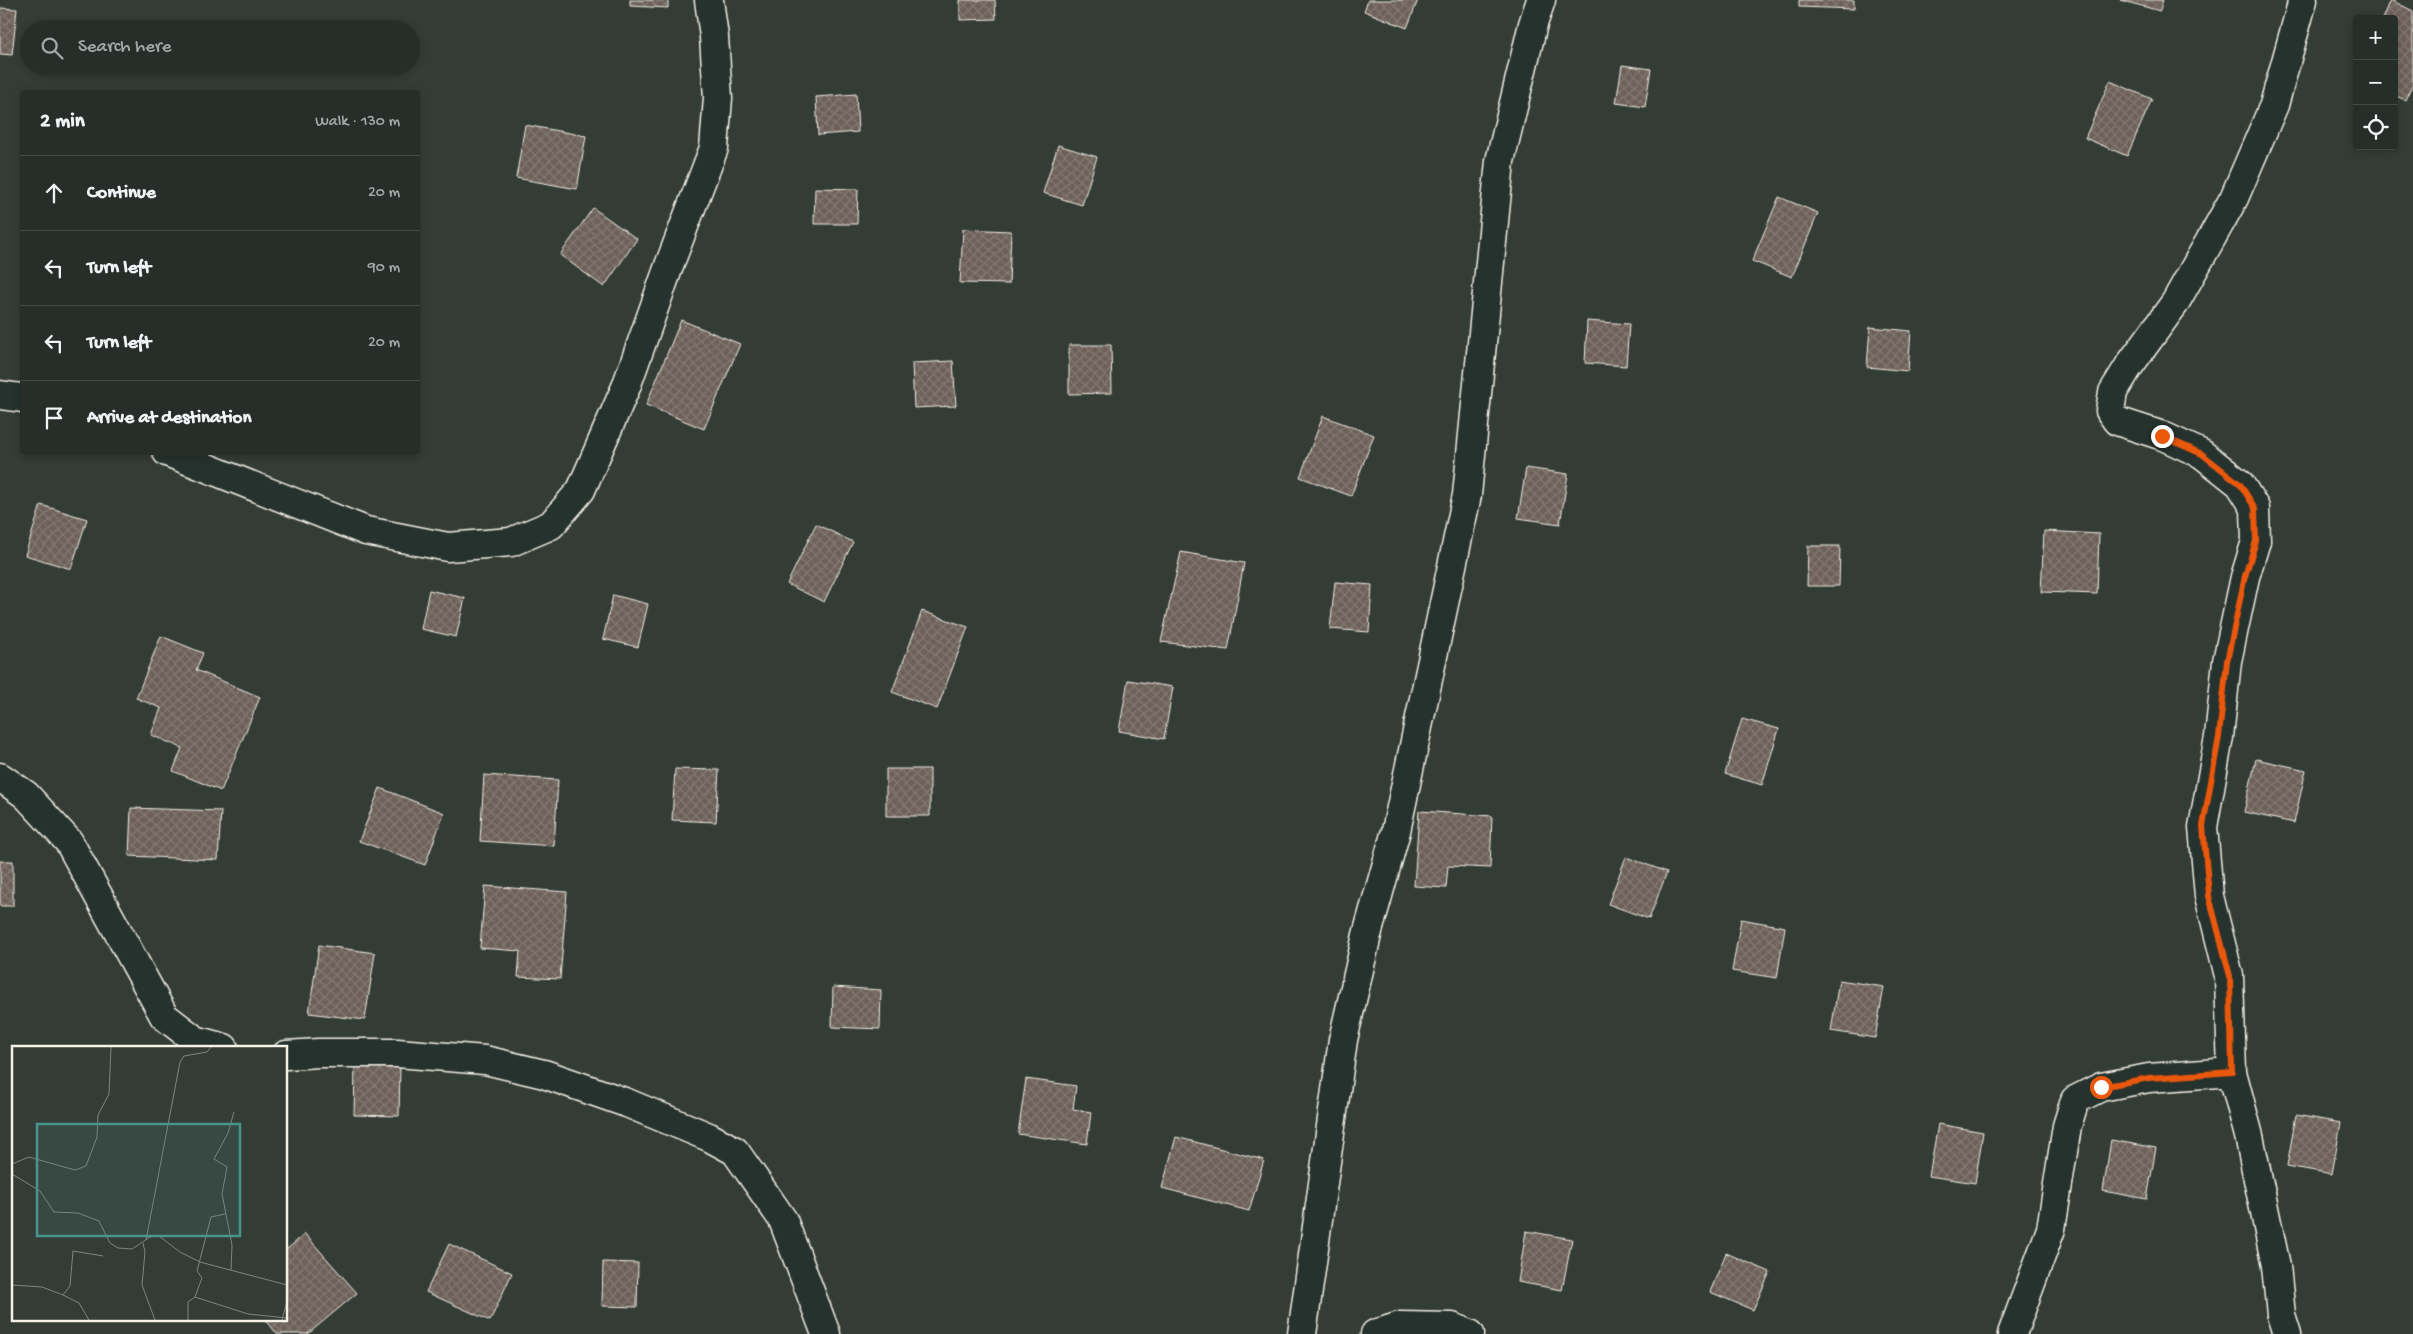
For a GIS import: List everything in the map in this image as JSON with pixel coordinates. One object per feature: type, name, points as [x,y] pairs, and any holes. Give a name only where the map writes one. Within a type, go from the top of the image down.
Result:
[{"type":"street","points":[[175,455],[366,531],[448,547],[511,542],[551,525],[581,490],[626,387],[670,263],[714,148],[718,98],[714,37],[709,0]]},
{"type":"street","points":[[1302,1334],[1343,1040],[1367,934],[1396,831],[1467,495],[1500,161],[1533,24],[1541,0]]},
{"type":"street","points":[[2287,1334],[2281,1315],[2276,1266],[2251,1145],[2232,1072],[2230,976],[2209,896],[2203,826],[2219,737],[2227,661],[2245,576],[2256,541],[2255,508],[2240,484],[2202,454],[2162,436],[2117,421],[2110,410],[2113,392],[2175,303],[2234,198],[2274,106],[2303,0]]},
{"type":"street","points":[[0,395],[20,398]]},
{"type":"street","points":[[0,777],[26,795],[69,842],[164,1016],[195,1040],[217,1046]]},
{"type":"street","points":[[288,1056],[319,1053],[397,1053],[485,1060],[544,1074],[627,1103],[735,1151],[783,1220],[826,1334]]},
{"type":"street","points":[[2012,1334],[2051,1230],[2067,1126],[2075,1100],[2101,1087],[2149,1078],[2232,1072]]},
{"type":"street","points":[[1375,1334],[1400,1326],[1452,1327],[1470,1334]]},
{"type":"building","points":[[630,0],[668,0],[668,8],[630,6]]},
{"type":"building","points":[[960,0],[995,0],[996,19],[960,20]]},
{"type":"building","points":[[1368,0],[1418,0],[1407,28],[1364,11]]},
{"type":"building","points":[[1799,0],[1854,0],[1854,9],[1799,7]]},
{"type":"building","points":[[2120,0],[2163,0],[2160,11]]},
{"type":"building","points":[[2391,0],[2413,11],[2413,83],[2405,100],[2398,97],[2398,15],[2385,15]]},
{"type":"building","points":[[0,8],[17,9],[12,55],[0,54]]},
{"type":"building","points":[[1622,65],[1651,69],[1645,107],[1616,103]]},
{"type":"building","points":[[2110,81],[2152,99],[2127,156],[2085,138]]},
{"type":"building","points":[[856,94],[858,132],[818,135],[816,97]]},
{"type":"building","points":[[525,125],[586,136],[577,189],[516,178]]},
{"type":"building","points":[[1058,145],[1097,157],[1082,205],[1043,193]]},
{"type":"building","points":[[815,188],[858,189],[857,224],[814,224]]},
{"type":"building","points":[[1779,197],[1818,213],[1792,277],[1752,261]]},
{"type":"building","points":[[593,208],[637,239],[604,287],[560,255]]},
{"type":"building","points":[[963,229],[1011,231],[1009,284],[960,283]]},
{"type":"building","points":[[681,320],[740,344],[704,429],[646,405]]},
{"type":"building","points":[[1587,321],[1629,324],[1626,366],[1585,363]]},
{"type":"building","points":[[1870,327],[1911,331],[1908,371],[1867,367]]},
{"type":"building","points":[[1069,345],[1111,345],[1112,393],[1069,394]]},
{"type":"building","points":[[953,361],[956,406],[914,408],[912,363]]},
{"type":"building","points":[[1323,416],[1374,435],[1351,496],[1300,477]]},
{"type":"building","points":[[1526,468],[1568,474],[1560,524],[1518,518]]},
{"type":"building","points":[[41,505],[87,519],[71,569],[25,555]]},
{"type":"building","points":[[816,524],[853,542],[824,602],[787,584]]},
{"type":"building","points":[[2044,531],[2099,534],[2097,594],[2041,592]]},
{"type":"building","points":[[1808,546],[1840,546],[1839,586],[1807,586]]},
{"type":"building","points":[[1181,552],[1244,563],[1228,650],[1161,642]]},
{"type":"building","points":[[1335,582],[1372,585],[1369,632],[1330,629]]},
{"type":"building","points":[[429,590],[465,598],[456,637],[421,629]]},
{"type":"building","points":[[613,595],[648,604],[638,647],[603,639]]},
{"type":"building","points":[[922,611],[968,627],[937,709],[892,692]]},
{"type":"building","points":[[161,636],[203,653],[196,670],[260,697],[221,791],[173,771],[182,748],[151,735],[161,708],[136,698]]},
{"type":"building","points":[[1128,680],[1173,687],[1164,739],[1119,731]]},
{"type":"building","points":[[1742,719],[1779,729],[1762,785],[1725,774]]},
{"type":"building","points":[[2256,759],[2306,770],[2294,823],[2244,812]]},
{"type":"building","points":[[675,769],[719,770],[716,822],[672,820]]},
{"type":"building","points":[[886,769],[930,769],[930,816],[886,816]]},
{"type":"building","points":[[484,775],[558,780],[554,846],[480,841]]},
{"type":"building","points":[[380,788],[444,813],[425,865],[359,841]]},
{"type":"building","points":[[131,808],[221,811],[218,860],[129,856]]},
{"type":"building","points":[[1419,811],[1492,816],[1490,868],[1448,866],[1446,888],[1414,886]]},
{"type":"building","points":[[1626,857],[1667,872],[1649,919],[1608,904]]},
{"type":"building","points":[[0,861],[13,861],[13,906],[0,906]]},
{"type":"building","points":[[485,886],[567,892],[560,979],[518,977],[520,951],[480,948]]},
{"type":"building","points":[[1741,919],[1785,927],[1777,978],[1732,971]]},
{"type":"building","points":[[319,945],[375,953],[365,1020],[309,1013]]},
{"type":"building","points":[[1839,980],[1884,987],[1875,1038],[1831,1031]]},
{"type":"building","points":[[833,987],[881,990],[880,1029],[832,1027]]},
{"type":"building","points":[[355,1065],[400,1066],[399,1116],[354,1115]]},
{"type":"building","points":[[1026,1079],[1076,1086],[1073,1109],[1091,1112],[1087,1144],[1018,1134]]},
{"type":"building","points":[[2296,1115],[2341,1123],[2332,1174],[2287,1166]]},
{"type":"building","points":[[1938,1124],[1983,1132],[1975,1183],[1929,1176]]},
{"type":"building","points":[[1176,1137],[1264,1160],[1249,1211],[1162,1188]]},
{"type":"building","points":[[2111,1140],[2156,1148],[2147,1199],[2103,1191]]},
{"type":"building","points":[[1526,1231],[1572,1239],[1562,1290],[1518,1282]]},
{"type":"building","points":[[305,1234],[357,1293],[308,1334],[277,1334],[268,1322],[288,1322],[288,1248]]},
{"type":"building","points":[[449,1244],[512,1273],[490,1321],[426,1292]]},
{"type":"building","points":[[1726,1253],[1770,1272],[1753,1310],[1710,1292]]},
{"type":"building","points":[[603,1262],[638,1263],[637,1307],[602,1306]]},
{"type":"route","points":[[2101,1087],[2149,1078],[2232,1072],[2230,976],[2209,896],[2203,826],[2219,737],[2227,661],[2245,576],[2256,541],[2255,508],[2240,484],[2202,454],[2162,436]]}]
